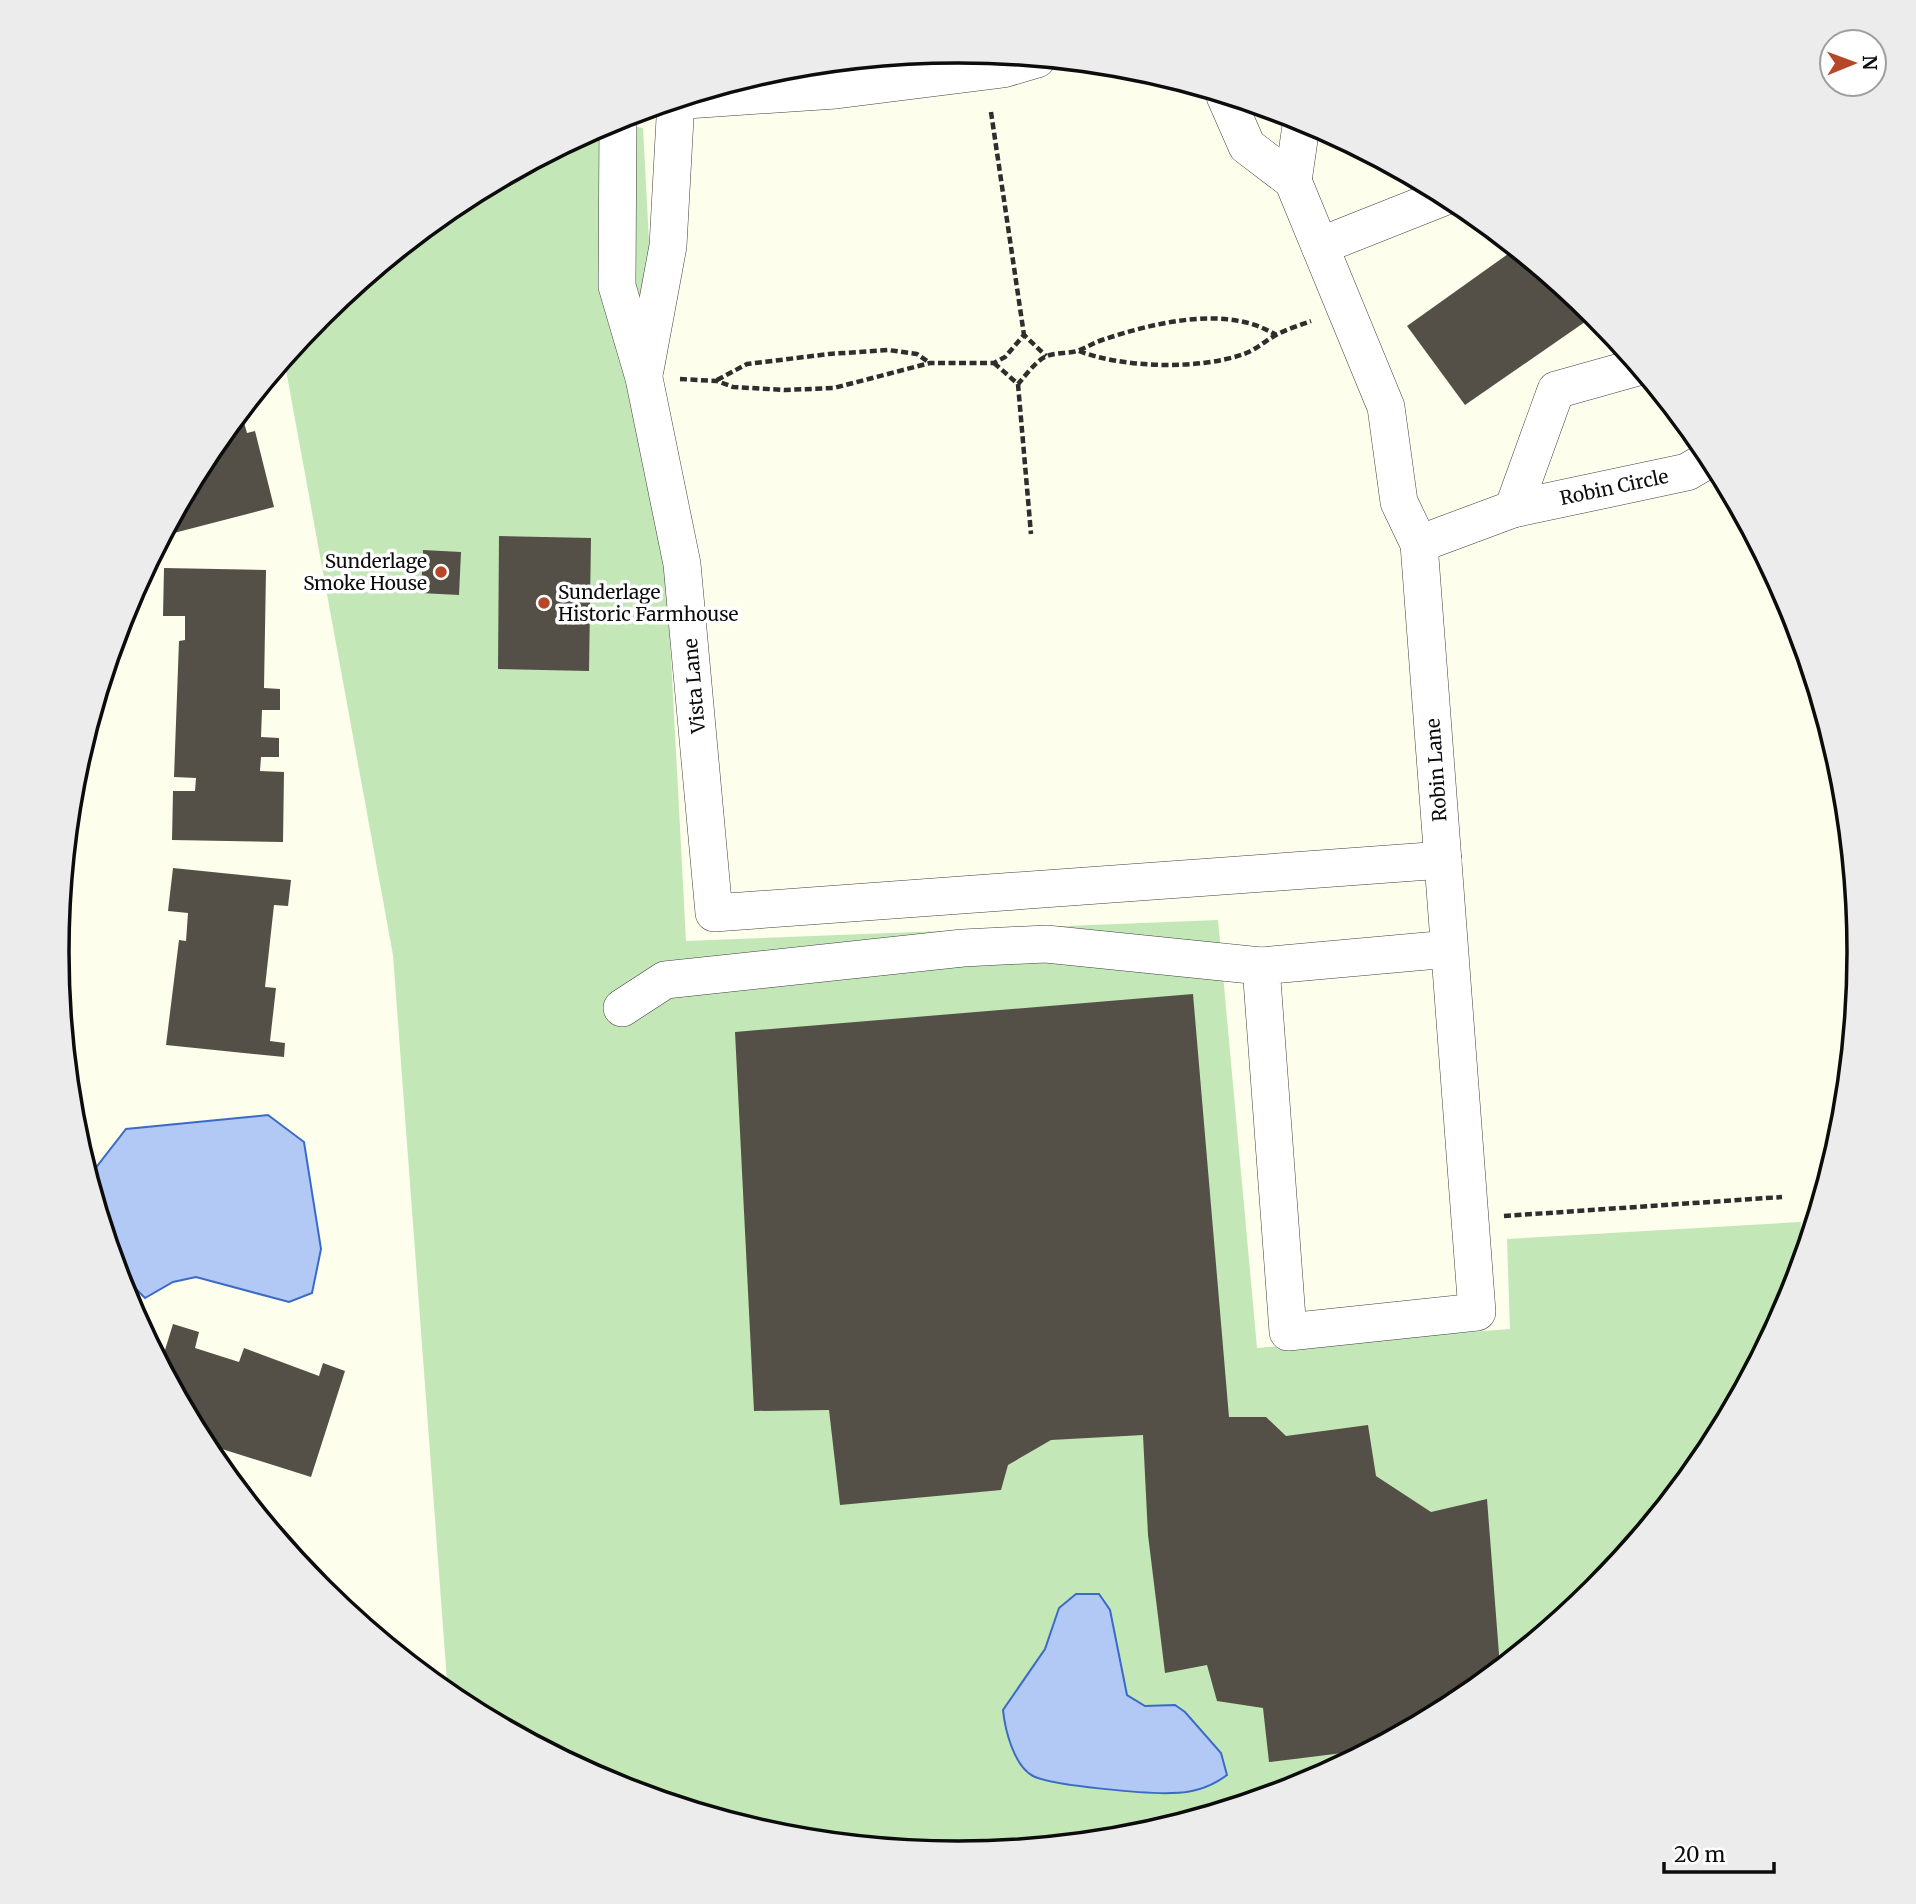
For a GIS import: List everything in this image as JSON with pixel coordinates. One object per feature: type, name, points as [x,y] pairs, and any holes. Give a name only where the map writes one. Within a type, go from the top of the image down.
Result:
[{"type":"street","points":[[733,92],[827,77],[1003,69],[1016,65]]},
{"type":"street","points":[[1230,106],[1247,146],[1293,181],[1300,132]]},
{"type":"street","name":"Vista Lane","points":[[644,378],[668,246],[675,109]]},
{"type":"street","points":[[1247,146],[1283,125]]},
{"type":"street","name":"Vista Lane","points":[[618,131],[617,286],[644,378],[682,564],[714,913],[1443,860]]},
{"type":"street","name":"Robin Lane","points":[[1261,966],[1288,1332],[1477,1312],[1419,544],[1399,502],[1386,407],[1293,181]]},
{"type":"street","points":[[1320,246],[1433,201]]},
{"type":"street","points":[[1513,509],[1556,390],[1629,370]]},
{"type":"street","name":"Robin Circle","points":[[1419,544],[1513,509],[1687,472],[1701,464]]},
{"type":"street","points":[[622,1008],[665,980],[963,948],[1046,944],[1261,966],[1449,949]]},
{"type":"path","points":[[991,113],[1024,335],[1046,356]]},
{"type":"path","points":[[1018,384],[1046,356],[1079,351],[1097,341],[1142,328],[1209,320],[1242,321],[1263,327],[1276,335],[1260,347],[1242,355],[1205,362],[1119,363],[1103,361],[1079,351]]},
{"type":"path","points":[[930,363],[917,354],[888,350],[773,359],[747,364],[717,381],[733,387],[785,390],[834,388],[930,363],[994,363],[1005,357],[1024,335]]},
{"type":"path","points":[[994,363],[1018,384],[1031,534]]},
{"type":"path","points":[[1493,1216],[1782,1197]]},
{"type":"green space","points":[[631,126],[643,128],[686,941],[1218,920],[1257,1348],[1510,1329],[1507,1239],[1801,1222],[1800,1239],[1755,1345],[1728,1396],[1663,1493],[1587,1581],[1544,1620],[1452,1691],[1403,1722],[1298,1773],[1244,1794],[1131,1824],[1016,1839],[958,1841],[900,1839],[785,1824],[672,1794],[618,1773],[513,1722],[447,1679],[393,955],[286,371],[329,323],[372,284],[464,213],[513,182],[565,155]]},
{"type":"water","points":[[268,1115],[304,1142],[321,1249],[312,1293],[289,1302],[196,1277],[173,1282],[145,1298],[136,1289],[116,1238],[96,1168],[126,1129]]},
{"type":"water","points":[[1076,1594],[1099,1594],[1110,1610],[1127,1695],[1145,1706],[1175,1705],[1185,1712],[1221,1753],[1227,1775],[1208,1786],[1172,1793],[1079,1786],[1043,1780],[1026,1771],[1008,1737],[1003,1710],[1045,1649],[1059,1608]]},
{"type":"building","points":[[1508,254],[1585,322],[1465,405],[1407,326]]},
{"type":"building","points":[[244,423],[247,433],[255,431],[274,507],[175,533],[219,458]]},
{"type":"building","name":"Sunderlage Historic Farmhouse","points":[[499,536],[591,538],[589,671],[498,669]]},
{"type":"building","name":"Sunderlage Smoke House","points":[[423,550],[461,552],[459,595],[421,593]]},
{"type":"building","points":[[164,568],[266,570],[264,688],[280,689],[280,710],[262,710],[261,737],[279,738],[279,757],[261,757],[260,771],[284,772],[283,842],[172,840],[173,791],[195,791],[196,778],[174,777],[179,641],[185,640],[185,616],[163,616]]},
{"type":"building","points":[[173,868],[291,880],[288,906],[274,905],[265,987],[276,988],[270,1041],[285,1043],[284,1057],[166,1045],[179,940],[186,941],[188,913],[168,911]]},
{"type":"building","points":[[1193,994],[1229,1417],[1266,1417],[1286,1436],[1368,1425],[1376,1476],[1431,1512],[1487,1499],[1499,1657],[1403,1722],[1351,1749],[1342,1753],[1269,1762],[1263,1708],[1217,1701],[1207,1665],[1165,1673],[1148,1535],[1143,1435],[1051,1440],[1008,1465],[1001,1490],[840,1505],[829,1410],[754,1411],[735,1032]]},
{"type":"building","points":[[173,1324],[199,1332],[195,1348],[239,1362],[244,1348],[319,1376],[323,1363],[345,1371],[311,1477],[221,1449],[165,1352]]},
{"type":"place","name":"Sunderlage Smoke House","points":[[441,572]]},
{"type":"place","name":"Sunderlage Historic Farmhouse","points":[[544,603]]}]
